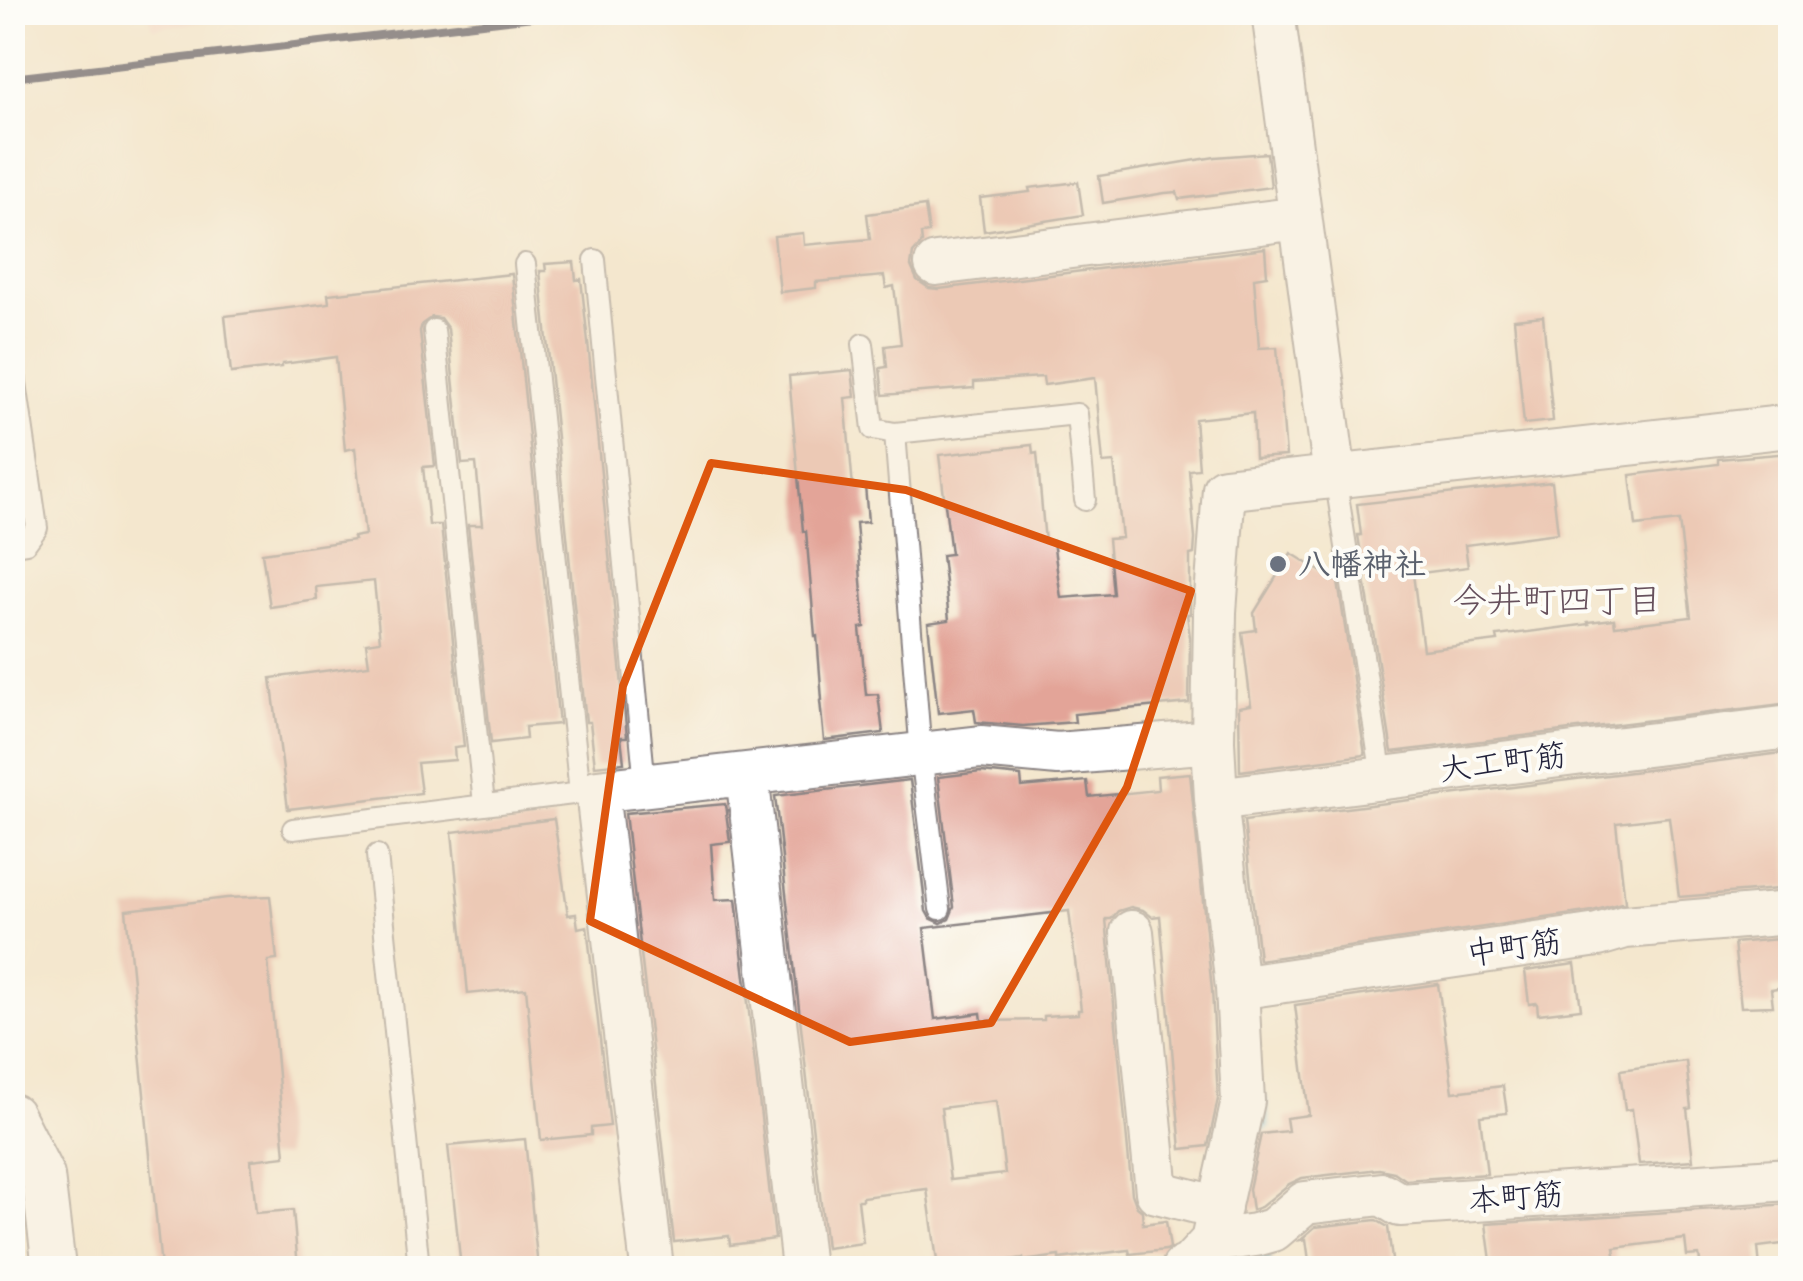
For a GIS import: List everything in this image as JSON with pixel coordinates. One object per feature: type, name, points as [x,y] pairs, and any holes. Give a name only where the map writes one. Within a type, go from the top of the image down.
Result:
[{"type":"street","points":[[1273,12],[1335,476]]},
{"type":"street","points":[[936,264],[1300,218]]},
{"type":"street","points":[[1132,932],[1157,1192],[1219,1239],[1243,1101],[1238,988],[1216,798],[1214,741],[1214,612],[1224,489],[1790,426]]},
{"type":"street","name":"大工町筋","points":[[1216,798],[1790,727]]},
{"type":"street","points":[[652,1268],[588,792],[981,748],[1058,754],[1214,741]]},
{"type":"street","points":[[747,774],[803,1268]]},
{"type":"street","name":"中町筋","points":[[1238,988],[1579,938],[1625,927],[1790,913]]},
{"type":"street","points":[[12,1115],[54,1268]]},
{"type":"street","name":"本町筋","points":[[1219,1239],[1274,1230],[1306,1203],[1382,1194],[1400,1205],[1790,1179]]},
{"type":"lane","points":[[594,260],[645,785]]},
{"type":"lane","points":[[293,829],[588,792],[525,264]]},
{"type":"lane","points":[[434,330],[484,804]]},
{"type":"lane","points":[[862,344],[874,429],[895,433],[1077,414],[1085,500]]},
{"type":"lane","points":[[12,355],[37,528],[26,543],[12,545]]},
{"type":"lane","points":[[895,433],[921,754],[940,909]]},
{"type":"lane","points":[[1335,476],[1382,777]]},
{"type":"lane","points":[[376,855],[419,1268]]},
{"type":"highlighted area","points":[[711,463],[906,490],[1191,591],[1127,787],[991,1023],[850,1042],[590,921],[623,686]]},
{"type":"shaded area","points":[[149,12],[279,13],[152,28]]},
{"type":"water","points":[[1269,1251],[1271,1268],[1227,1268],[1230,1256]]},
{"type":"building","points":[[1267,153],[1271,187],[1179,199],[1177,192],[1165,193],[1103,203],[1099,176],[1215,157]]},
{"type":"building","points":[[1078,182],[1083,215],[984,231],[980,198]]},
{"type":"building","points":[[925,206],[929,233],[921,234],[922,243],[913,253],[911,266],[917,280],[929,288],[1265,248],[1267,276],[1254,278],[1259,348],[1277,347],[1286,456],[1255,458],[1253,413],[1195,419],[1199,469],[1189,470],[1195,539],[1194,554],[1190,555],[1187,614],[1189,703],[1074,714],[1075,722],[1023,726],[976,722],[974,709],[938,713],[928,623],[949,620],[942,555],[951,554],[939,455],[1032,445],[1033,454],[1037,453],[1045,542],[1053,541],[1061,598],[1113,594],[1108,539],[1122,538],[1114,462],[1103,463],[1095,378],[1044,385],[1043,377],[974,382],[974,388],[883,395],[880,368],[887,367],[885,346],[901,344],[894,286],[886,288],[884,276],[816,282],[816,288],[780,292],[774,236],[803,233],[804,245],[870,239],[867,214]]},
{"type":"building","points":[[574,262],[576,280],[581,279],[627,737],[621,737],[624,763],[595,766],[590,722],[586,722],[540,271],[546,271],[545,264]]},
{"type":"building","points":[[512,274],[559,724],[525,727],[526,739],[491,743],[468,525],[482,525],[476,463],[462,464],[448,329],[440,318],[432,317],[422,324],[420,331],[435,466],[423,467],[429,525],[441,525],[464,747],[454,748],[455,760],[417,763],[421,793],[288,809],[271,678],[369,665],[366,643],[380,641],[374,581],[316,587],[317,600],[270,607],[262,553],[354,540],[353,537],[365,535],[355,448],[345,450],[336,357],[231,373],[225,316],[329,303],[328,294]]},
{"type":"building","points":[[1543,316],[1553,421],[1524,424],[1514,319]]},
{"type":"building","points":[[852,370],[855,397],[845,398],[853,487],[865,486],[868,522],[856,523],[865,627],[860,628],[866,695],[878,694],[883,733],[824,740],[789,376]]},
{"type":"building","points":[[1790,453],[1790,703],[1392,752],[1358,535],[1357,504],[1552,482],[1558,533],[1465,545],[1468,567],[1413,574],[1423,650],[1498,641],[1497,636],[1588,622],[1614,619],[1615,626],[1691,617],[1679,521],[1636,526],[1630,475],[1718,464],[1718,459]]},
{"type":"building","points":[[1291,553],[1338,582],[1365,755],[1240,771],[1239,707],[1251,705],[1242,632],[1256,630],[1254,613]]},
{"type":"building","points":[[1782,753],[1790,888],[1679,897],[1669,817],[1616,823],[1625,902],[1593,911],[1259,960],[1244,821]]},
{"type":"building","points":[[981,772],[1021,776],[1022,787],[1087,781],[1089,797],[1158,790],[1157,776],[1190,773],[1212,990],[1218,1099],[1208,1146],[1181,1149],[1160,916],[1152,917],[1131,907],[1106,919],[1132,1194],[1142,1211],[1143,1224],[1166,1221],[1170,1248],[1166,1250],[1130,1254],[1129,1250],[1059,1259],[1023,1258],[938,1268],[927,1189],[862,1197],[858,1200],[863,1243],[826,1248],[775,796],[910,780],[926,911],[941,923],[949,919],[954,907],[938,777]],"holes":[[[1069,911],[1081,1010],[1078,1014],[1044,1016],[1044,1020],[982,1021],[981,1013],[935,1019],[924,928]],[[996,1101],[1005,1174],[950,1180],[941,1108]]]},
{"type":"building","points":[[725,804],[730,842],[711,844],[715,900],[736,899],[775,1239],[730,1245],[729,1236],[674,1242],[625,813]]},
{"type":"building","points":[[554,819],[568,915],[576,914],[578,928],[587,926],[610,1126],[591,1128],[591,1135],[541,1140],[526,988],[468,994],[452,832]]},
{"type":"building","points":[[270,896],[277,960],[268,961],[285,1156],[251,1160],[256,1213],[293,1210],[298,1268],[161,1268],[126,910]]},
{"type":"building","points":[[1790,938],[1790,986],[1771,989],[1773,1006],[1741,1007],[1734,943]]},
{"type":"building","points":[[1575,964],[1581,1009],[1538,1014],[1537,1003],[1529,1004],[1525,971]]},
{"type":"building","points":[[1438,984],[1453,1092],[1503,1086],[1507,1113],[1480,1116],[1487,1174],[1406,1180],[1379,1169],[1302,1178],[1252,1210],[1249,1189],[1261,1134],[1288,1131],[1286,1118],[1309,1115],[1295,1005]]},
{"type":"building","points":[[1686,1061],[1693,1160],[1639,1164],[1632,1109],[1625,1110],[1620,1070]]},
{"type":"building","points":[[525,1139],[538,1268],[461,1268],[448,1146]]},
{"type":"building","points":[[1790,1204],[1790,1243],[1758,1247],[1760,1268],[1701,1268],[1699,1255],[1687,1256],[1685,1239],[1614,1248],[1617,1268],[1492,1268],[1486,1224]]},
{"type":"building","points":[[1376,1220],[1388,1227],[1393,1268],[1310,1268],[1306,1239],[1300,1240],[1315,1227]]},
{"type":"waterway","points":[[1252,1130],[1265,1125],[1262,1098]]},
{"type":"railway","points":[[12,78],[576,12]]},
{"type":"place","name":"八幡神社","points":[[1278,564]]},
{"type":"district","name":"今井町四丁目","points":[[1557,600]]}]
